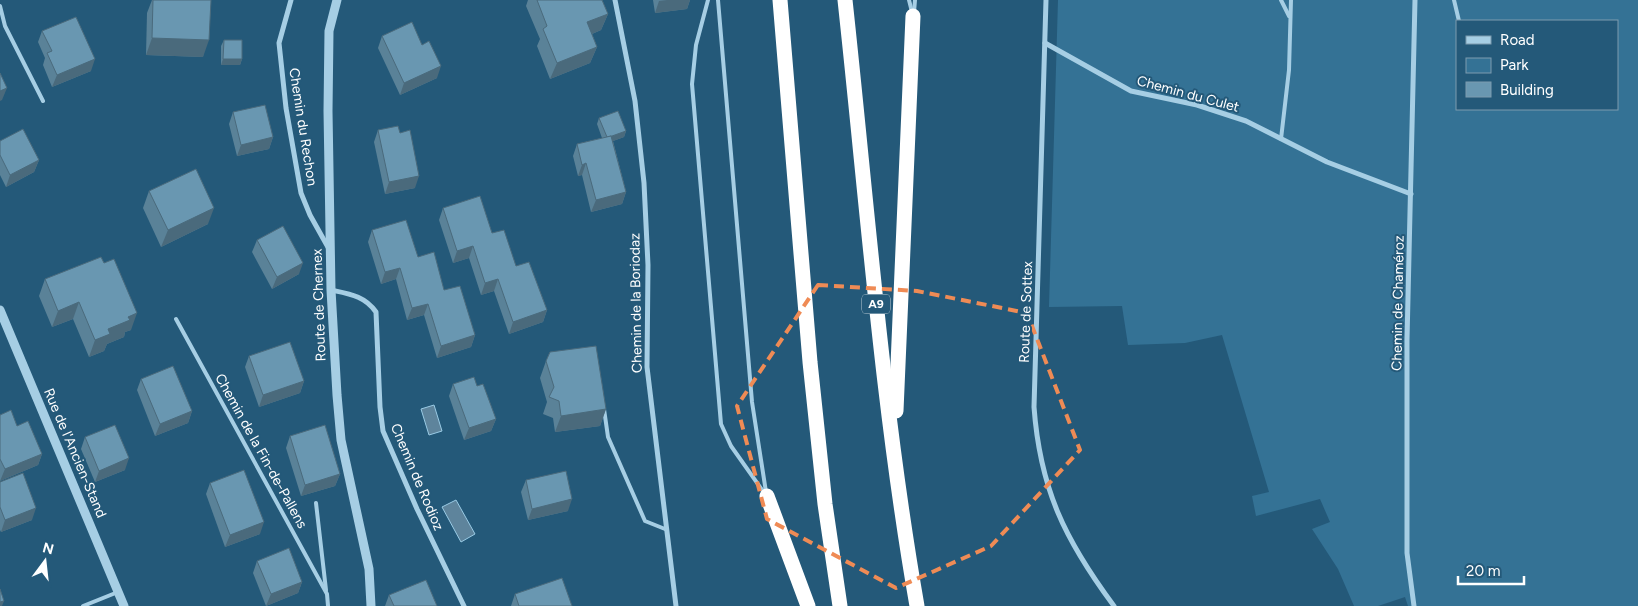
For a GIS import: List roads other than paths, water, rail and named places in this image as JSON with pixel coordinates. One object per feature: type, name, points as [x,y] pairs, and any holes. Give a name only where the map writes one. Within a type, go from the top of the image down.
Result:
[{"type":"highway","points":[[780,0],[810,362],[825,504],[840,606]]},
{"type":"highway","name":"A9","points":[[844,0],[894,453],[917,606]]},
{"type":"highway","points":[[894,453],[913,16]]},
{"type":"highway","points":[[767,496],[808,606]]},
{"type":"street","name":"Chemin du Rechon","points":[[291,0],[280,43],[286,108],[301,193],[310,215],[330,252]]},
{"type":"street","name":"Route de Chernex","points":[[337,0],[329,31],[331,290],[341,440],[368,569],[371,606]]},
{"type":"street","name":"Chemin de la Boriodaz","points":[[615,0],[635,101],[644,182],[648,265],[647,367],[665,529],[676,606]]},
{"type":"street","name":"Route de Sottex","points":[[1046,0],[1034,407],[1037,438],[1044,474],[1053,504],[1069,539],[1085,568],[1114,606]]},
{"type":"street","name":"Chemin de Chaméroz","points":[[1414,606],[1408,554],[1407,340],[1415,0]]},
{"type":"street","name":"Chemin du Culet","points":[[1045,43],[1131,91],[1197,105],[1246,120],[1327,162],[1411,194]]},
{"type":"street","name":"Chemin de Rodioz","points":[[331,290],[357,295],[370,302],[376,312],[380,407],[383,432],[417,509],[464,606]]},
{"type":"street","name":"Rue de l'Ancien-Stand","points":[[0,310],[124,606]]},
{"type":"lane","points":[[708,0],[696,45],[692,84],[721,424],[731,446],[767,496]]},
{"type":"lane","points":[[718,0],[752,402],[767,496]]},
{"type":"lane","points":[[909,0],[913,16]]},
{"type":"lane","points":[[913,16],[915,0]]},
{"type":"lane","points":[[1280,0],[1290,17]]},
{"type":"lane","points":[[1282,139],[1289,70],[1291,0]]},
{"type":"lane","points":[[1454,0],[1459,20]]},
{"type":"lane","points":[[0,6],[5,26],[42,100]]},
{"type":"lane","name":"Chemin de la Fin-de-Pallens","points":[[176,319],[327,594]]},
{"type":"lane","points":[[603,399],[608,437],[646,521],[665,529]]},
{"type":"lane","name":"Chemin de la Fin-de-Pallens","points":[[316,503],[328,606]]},
{"type":"lane","points":[[83,606],[118,592]]}]
